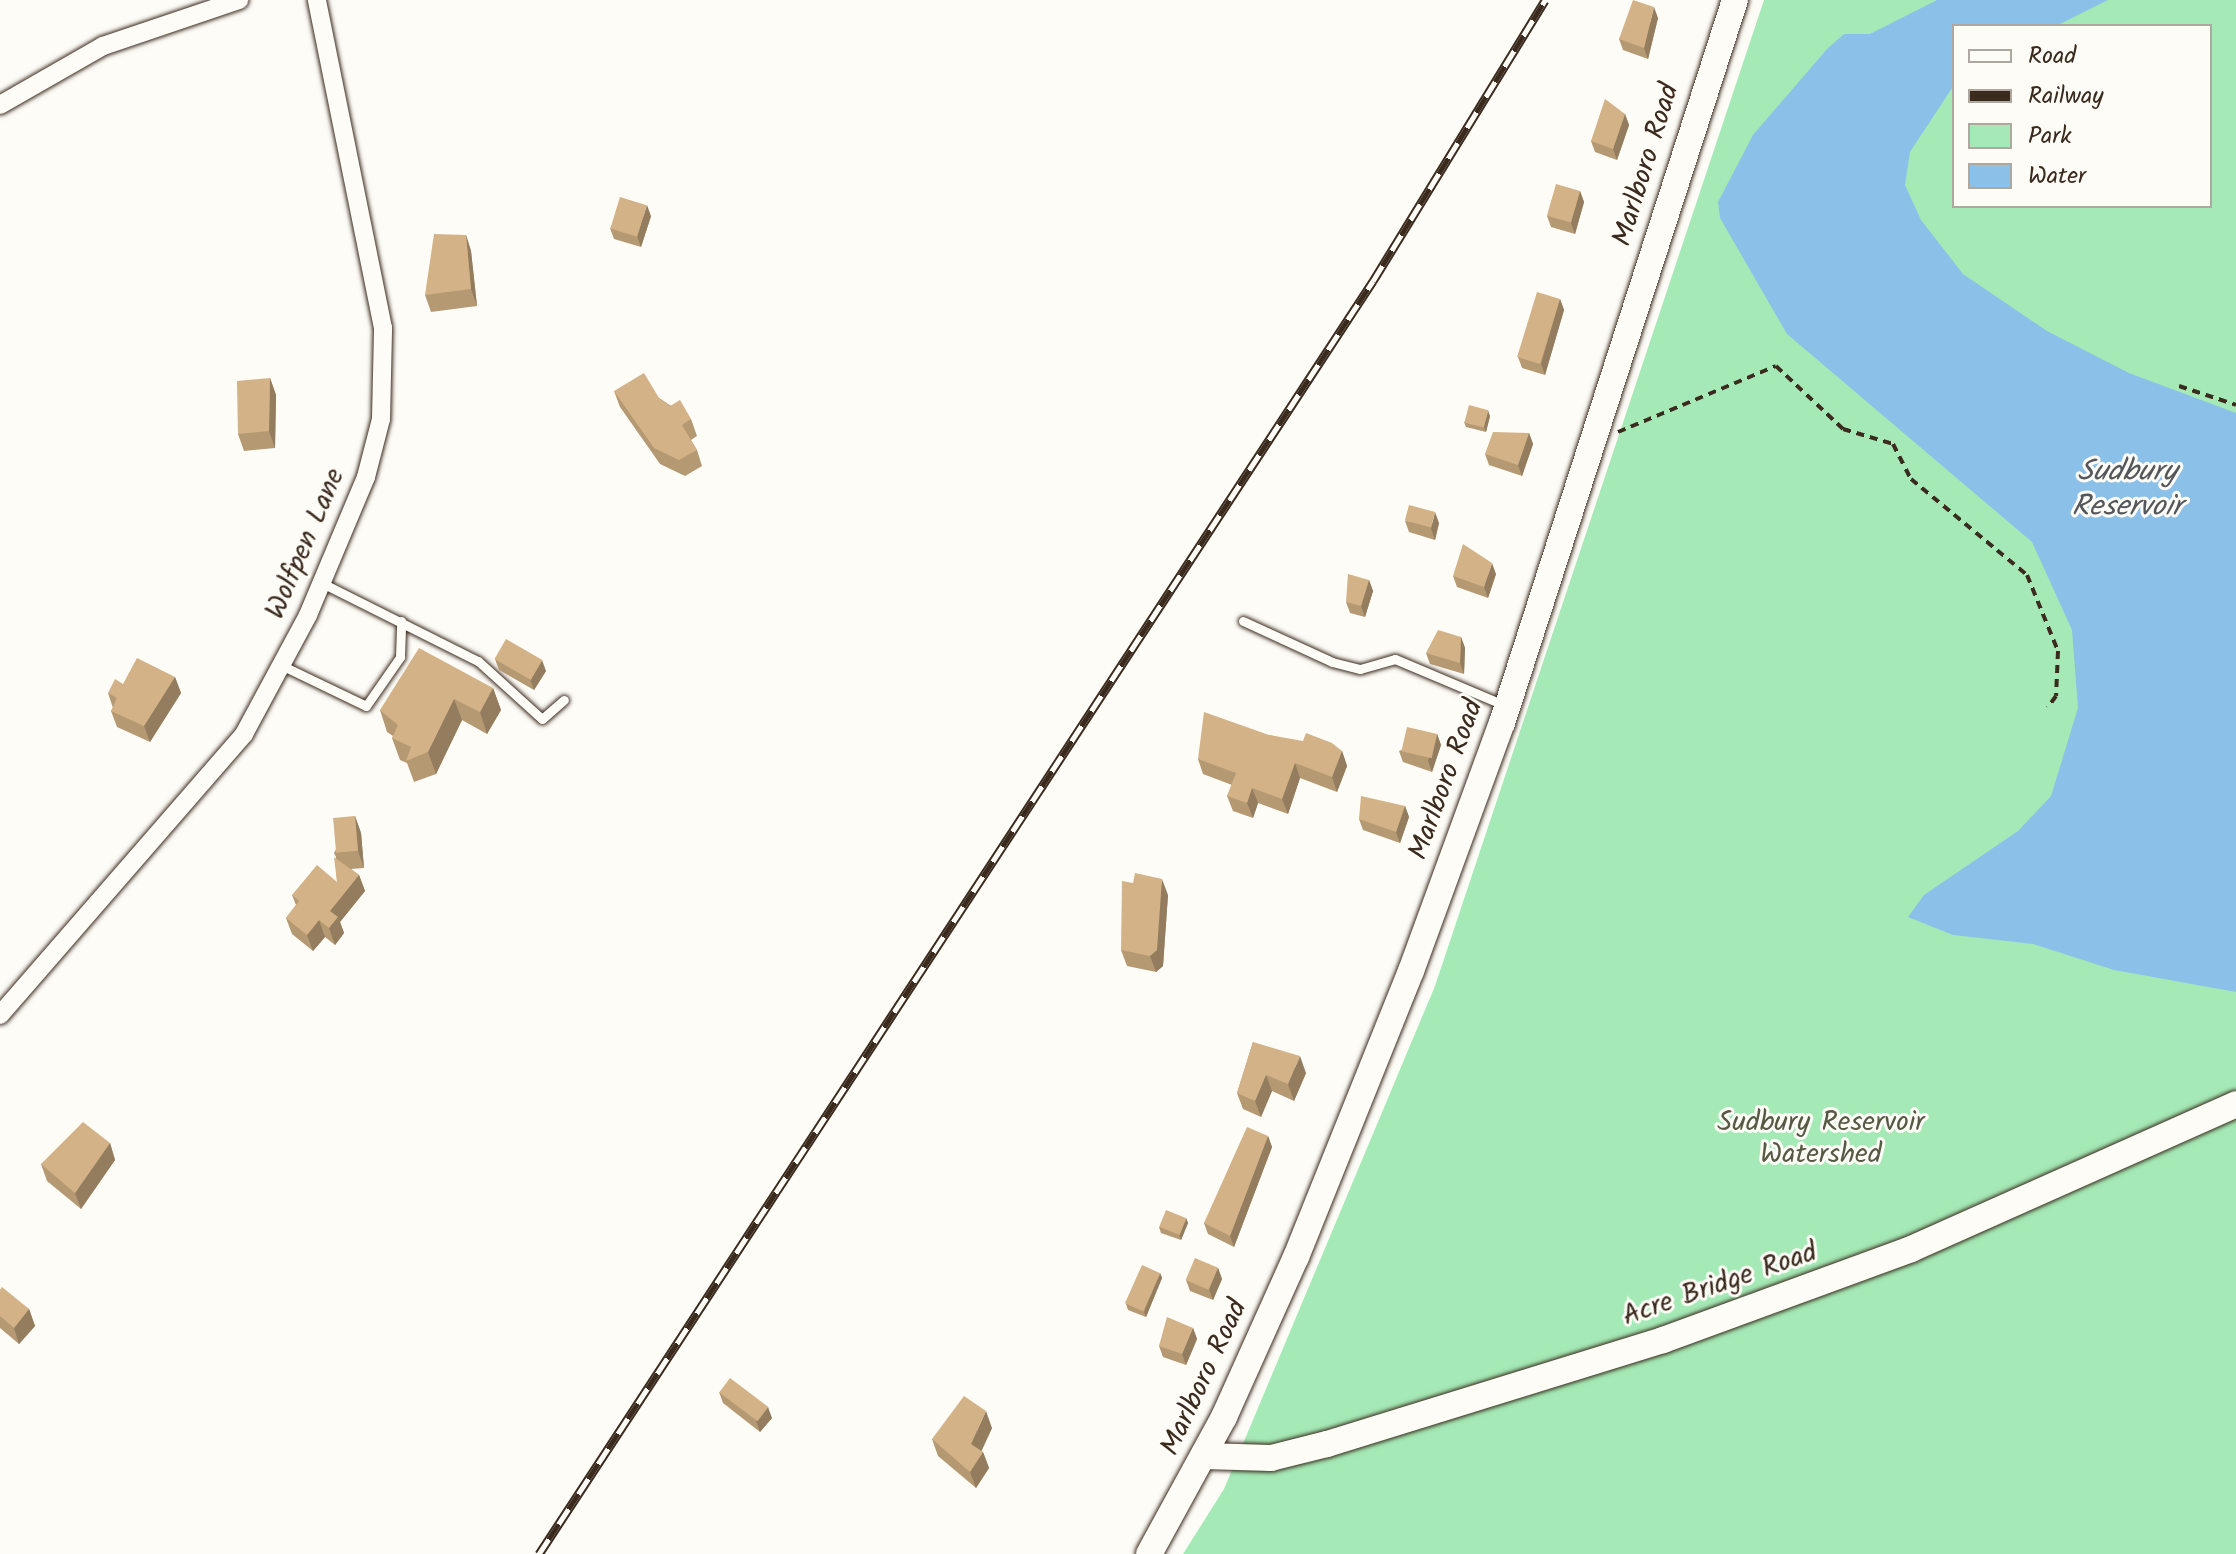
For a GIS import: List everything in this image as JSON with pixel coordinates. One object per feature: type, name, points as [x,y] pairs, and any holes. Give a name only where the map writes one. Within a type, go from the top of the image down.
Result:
[{"type":"main road","name":"Marlboro Road","points":[[1149,1554],[1204,1456],[1313,1216],[1507,706],[1735,0]]},
{"type":"main road","name":"Acre Bridge Road","points":[[1204,1456],[1271,1458],[1327,1444],[1663,1340],[1911,1249],[2236,1104]]},
{"type":"street","points":[[0,105],[103,46],[239,0]]},
{"type":"street","name":"Wolfpen Lane","points":[[0,1015],[244,734],[283,666],[322,583],[374,448],[385,359],[317,0]]},
{"type":"lane","points":[[322,583],[478,661],[542,719],[564,700]]},
{"type":"lane","points":[[283,666],[366,706],[400,657],[401,621]]},
{"type":"lane","points":[[1243,621],[1332,662],[1360,669],[1395,659],[1507,706]]},
{"type":"path","points":[[1595,430],[1617,432],[1776,366],[1843,429],[1893,444],[1911,479],[2027,575],[2058,651],[2056,696],[2048,707]]},
{"type":"path","points":[[2179,386],[2236,405]]},
{"type":"green space","name":"Sudbury Reservoir Watershed","points":[[1764,0],[2236,0],[2236,1554],[1183,1554],[1224,1489],[1435,986]]},
{"type":"water","name":"Sudbury Reservoir","points":[[1937,0],[2108,0],[2060,24],[1952,24],[1952,88],[1910,152],[1905,185],[1921,220],[1963,274],[2047,331],[2129,373],[2236,413],[2236,992],[2114,970],[2033,944],[1953,935],[1908,917],[1924,895],[2018,831],[2051,796],[2078,708],[2072,630],[2032,542],[1787,334],[1720,218],[1718,202],[1753,135],[1827,49],[1844,34],[1870,34]]},
{"type":"building","points":[[1633,0],[1654,7],[1644,48],[1619,39]]},
{"type":"building","points":[[1605,99],[1625,114],[1613,149],[1591,141]]},
{"type":"building","points":[[1556,184],[1580,191],[1571,223],[1547,216]]},
{"type":"building","points":[[620,197],[647,205],[637,237],[610,229]]},
{"type":"building","points":[[434,234],[466,235],[471,289],[425,295]]},
{"type":"building","points":[[1537,292],[1560,299],[1540,364],[1517,357]]},
{"type":"building","points":[[644,373],[659,398],[670,406],[680,400],[691,419],[682,425],[697,450],[679,460],[654,448],[614,391]]},
{"type":"building","points":[[270,378],[269,431],[238,434],[237,381]]},
{"type":"building","points":[[1469,405],[1488,410],[1484,428],[1464,422]]},
{"type":"building","points":[[1493,432],[1529,433],[1518,465],[1485,454]]},
{"type":"building","points":[[1409,505],[1435,512],[1431,527],[1405,520]]},
{"type":"building","points":[[1463,544],[1492,563],[1484,587],[1453,576]]},
{"type":"building","points":[[1348,574],[1369,580],[1361,606],[1346,602]]},
{"type":"building","points":[[1438,630],[1461,637],[1460,663],[1426,653]]},
{"type":"building","points":[[506,639],[542,660],[531,680],[494,659]]},
{"type":"building","points":[[419,648],[493,688],[480,712],[454,699],[428,752],[406,761],[411,747],[392,738],[398,725],[380,710]]},
{"type":"building","points":[[137,658],[175,677],[144,726],[111,711],[117,698],[108,693],[115,679],[123,684]]},
{"type":"building","points":[[1204,712],[1269,735],[1303,741],[1306,733],[1332,743],[1342,751],[1332,777],[1295,763],[1282,799],[1252,788],[1247,803],[1227,796],[1236,773],[1198,759]]},
{"type":"building","points":[[1407,727],[1437,734],[1432,758],[1401,751]]},
{"type":"building","points":[[1361,796],[1405,806],[1396,832],[1359,819]]},
{"type":"building","points":[[355,816],[358,851],[336,853],[333,818]]},
{"type":"building","points":[[334,857],[359,875],[330,911],[338,917],[329,928],[319,920],[307,935],[286,918],[299,901],[292,895],[317,865],[337,882]]},
{"type":"building","points":[[1135,873],[1162,879],[1157,950],[1150,956],[1121,950],[1122,881],[1133,883]]},
{"type":"building","points":[[1253,1042],[1300,1056],[1288,1084],[1266,1075],[1255,1101],[1237,1093]]},
{"type":"building","points":[[83,1122],[110,1143],[75,1193],[41,1164]]},
{"type":"building","points":[[1247,1127],[1268,1136],[1230,1236],[1204,1223]]},
{"type":"building","points":[[1166,1210],[1186,1218],[1180,1235],[1159,1227]]},
{"type":"building","points":[[1195,1258],[1218,1268],[1209,1290],[1186,1280]]},
{"type":"building","points":[[1142,1265],[1160,1273],[1143,1312],[1125,1303]]},
{"type":"building","points":[[2,1287],[29,1309],[14,1328],[0,1316]]},
{"type":"building","points":[[1167,1317],[1193,1328],[1182,1354],[1159,1346]]},
{"type":"building","points":[[730,1378],[768,1407],[758,1421],[719,1392]]},
{"type":"building","points":[[964,1396],[986,1411],[971,1444],[983,1452],[970,1472],[932,1439]]},
{"type":"railway","points":[[539,1554],[1373,281],[1545,0]]}]
